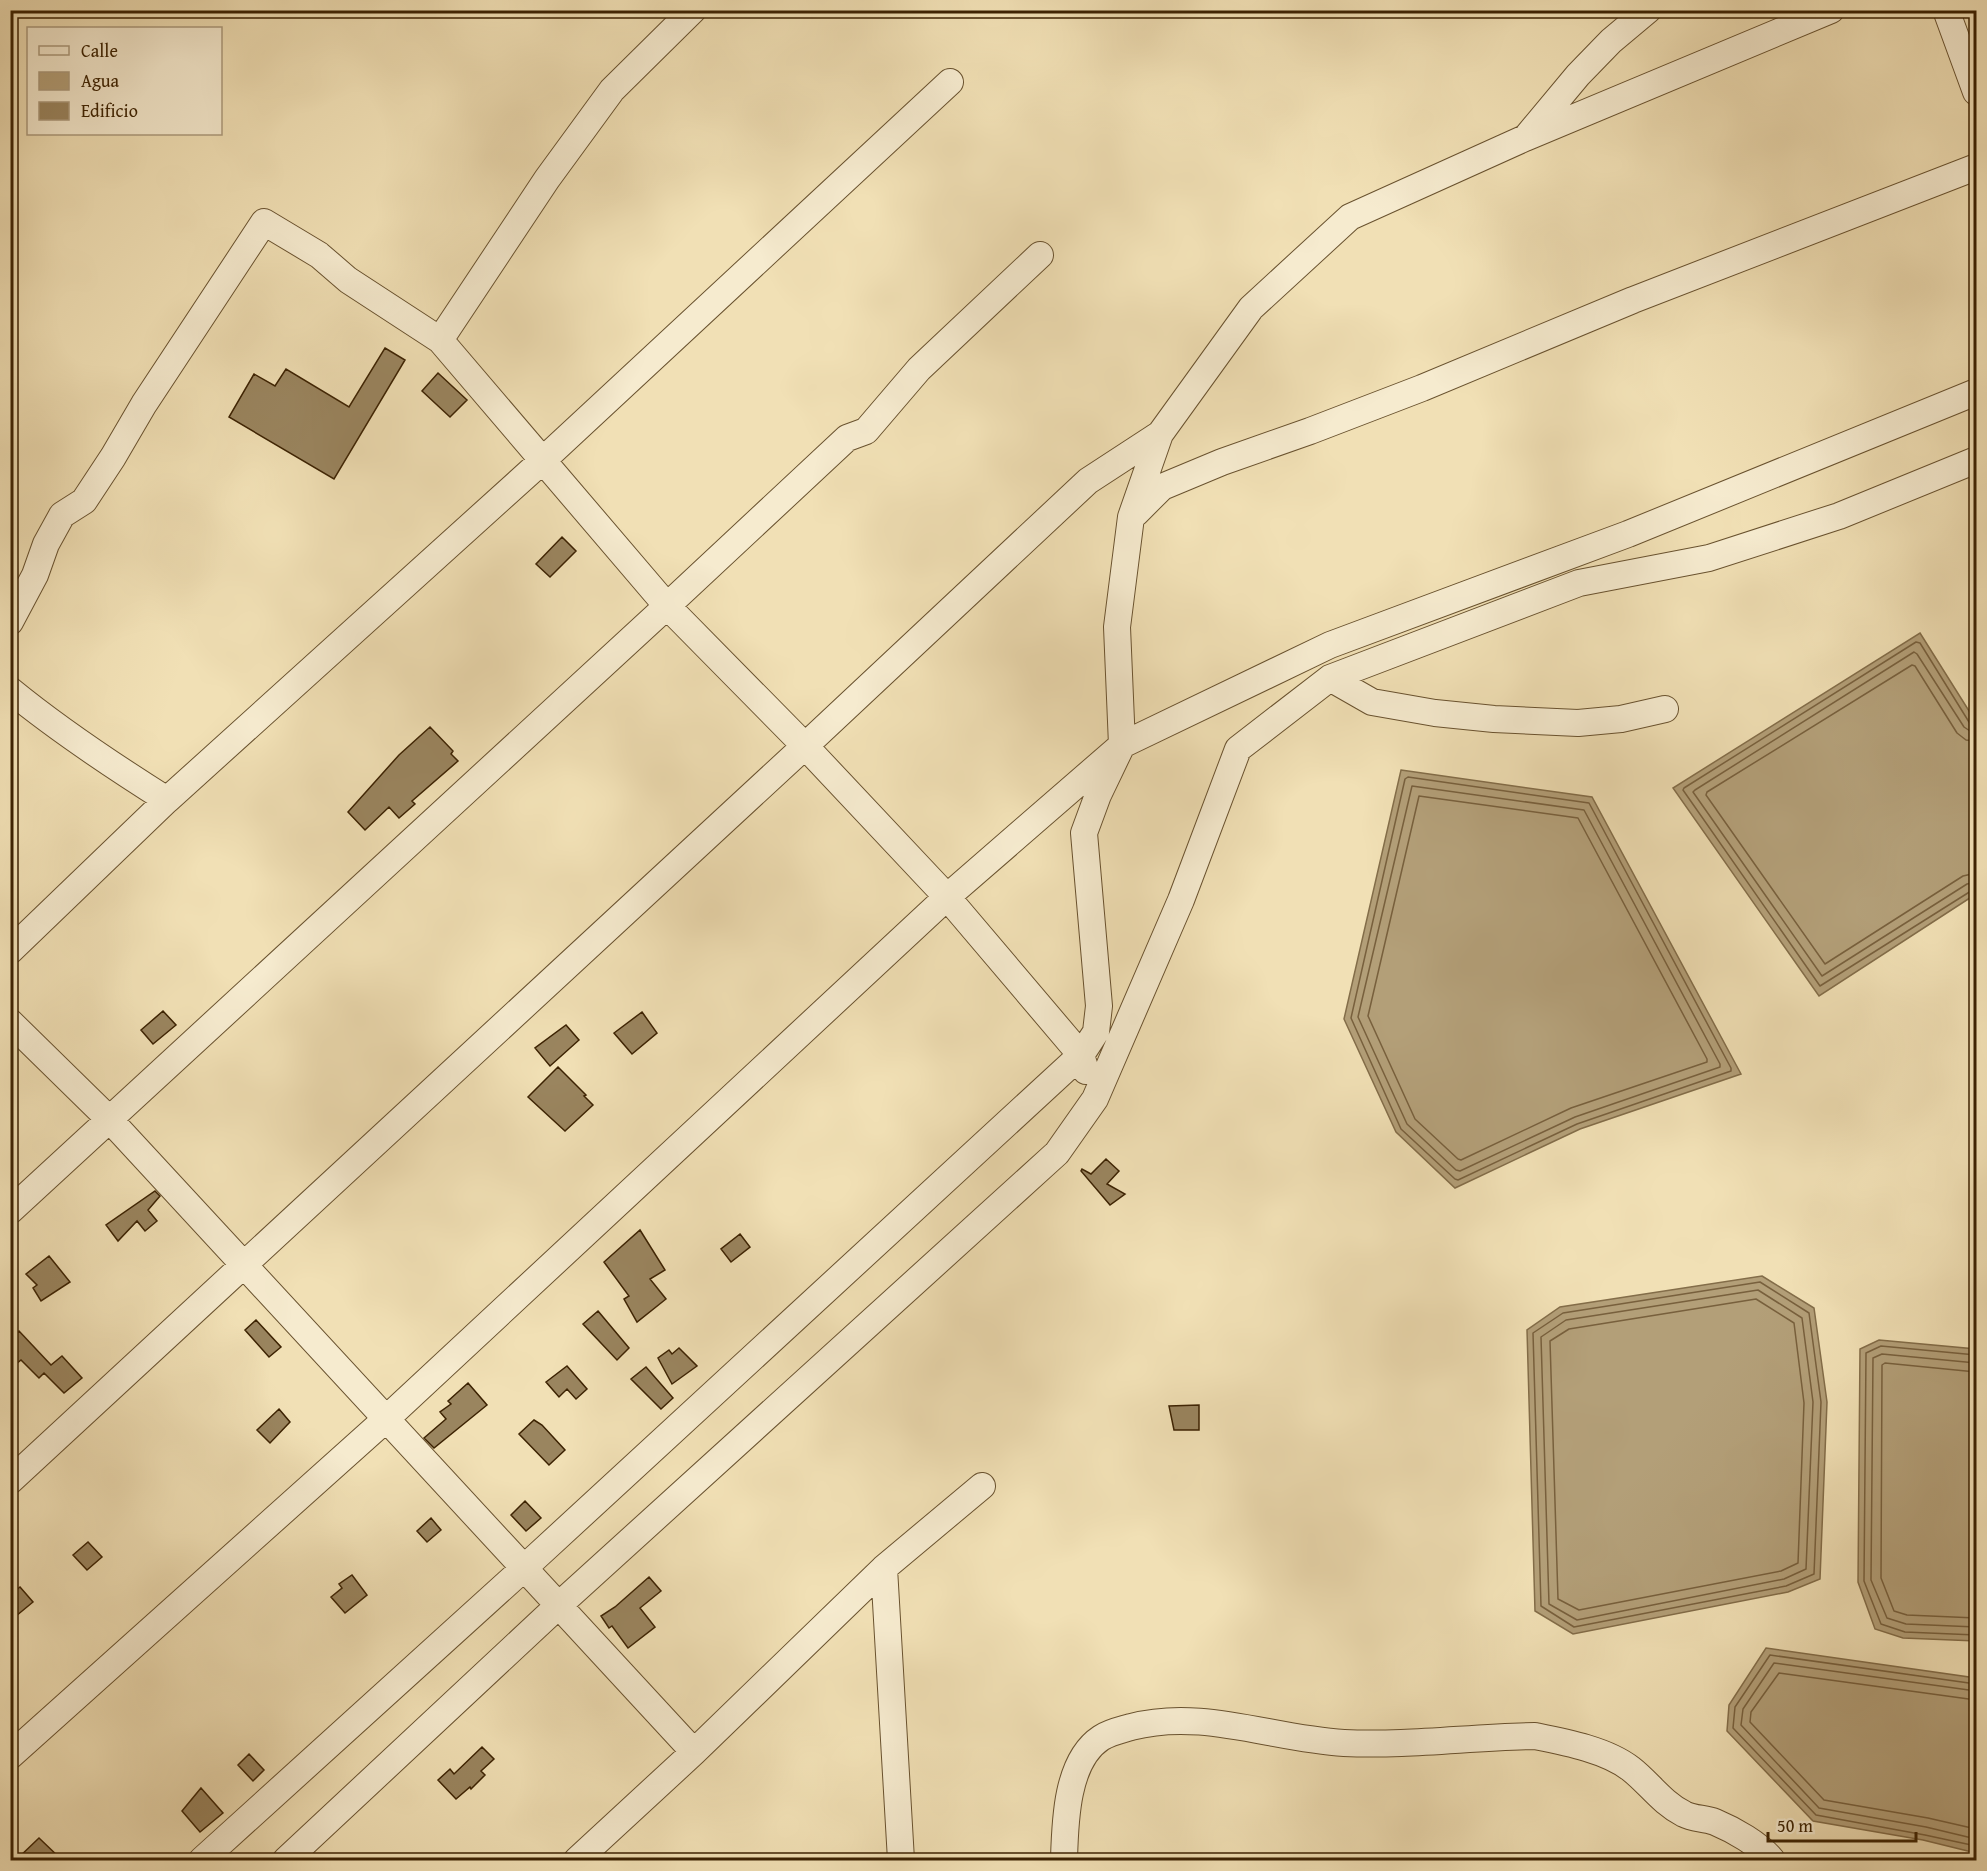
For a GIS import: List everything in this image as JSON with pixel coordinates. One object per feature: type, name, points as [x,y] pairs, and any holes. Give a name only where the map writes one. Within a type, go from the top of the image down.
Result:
[{"type":"street","points":[[440,340],[547,179],[612,90],[693,10]]},
{"type":"street","points":[[1525,138],[1611,40],[1648,10]]},
{"type":"street","points":[[202,1860],[524,1569],[1081,1055],[1096,1032],[1099,1006],[1084,833],[1098,795],[1122,745],[1116,627],[1131,517],[1160,434],[1251,308],[1350,217],[1525,138],[1831,10]]},
{"type":"street","points":[[1946,10],[1977,92]]},
{"type":"street","points":[[10,951],[167,800],[542,461],[950,82]]},
{"type":"street","points":[[1131,517],[1162,487],[1422,388],[1633,300],[1977,167]]},
{"type":"street","points":[[10,622],[35,575],[46,544],[62,515],[84,501],[264,222],[319,255],[348,280],[440,340],[667,606],[805,746],[947,897],[1081,1055],[1095,1099]]},
{"type":"street","points":[[10,1211],[847,438],[866,431],[919,369],[1040,255]]},
{"type":"street","points":[[10,1756],[386,1419],[947,897],[1122,745],[1330,645],[1628,534],[1977,392]]},
{"type":"street","points":[[10,1481],[805,746],[1088,481],[1160,434]]},
{"type":"street","points":[[286,1860],[558,1606],[1057,1153],[1095,1099],[1181,900],[1238,749],[1330,678],[1579,583],[1709,558],[1839,516],[1977,460]]},
{"type":"street","points":[[1330,678],[1372,702],[1494,719],[1578,723],[1621,719],[1665,709]]},
{"type":"street","points":[[10,690],[86,748],[167,800]]},
{"type":"street","points":[[10,1022],[110,1120],[694,1752]]},
{"type":"street","points":[[577,1860],[694,1752],[884,1568],[982,1486]]},
{"type":"street","points":[[884,1568],[901,1860]]},
{"type":"street","points":[[1064,1860],[1065,1827],[1071,1791],[1082,1760],[1090,1748],[1101,1738],[1117,1731],[1140,1725],[1190,1720],[1341,1743],[1535,1736],[1557,1741],[1602,1754],[1630,1768],[1667,1803],[1685,1815],[1714,1821],[1749,1841],[1772,1860]]},
{"type":"water","points":[[1920,633],[1976,722],[1976,894],[1819,996],[1673,788]]},
{"type":"water","points":[[1401,770],[1592,797],[1741,1074],[1580,1129],[1455,1188],[1396,1132],[1344,1019]]},
{"type":"water","points":[[1762,1276],[1814,1308],[1827,1402],[1820,1579],[1788,1592],[1573,1634],[1535,1611],[1527,1330],[1560,1307]]},
{"type":"water","points":[[1879,1340],[1976,1349],[1976,1641],[1903,1638],[1875,1629],[1858,1582],[1860,1349]]},
{"type":"water","points":[[1766,1648],[1976,1678],[1976,1853],[1923,1840],[1813,1821],[1727,1731],[1729,1705]]},
{"type":"building","points":[[385,348],[405,360],[334,479],[229,417],[254,374],[275,386],[286,369],[349,407]]},
{"type":"building","points":[[438,373],[467,400],[450,417],[422,391]]},
{"type":"building","points":[[562,537],[576,551],[550,577],[536,564]]},
{"type":"building","points":[[430,727],[453,751],[451,754],[458,761],[412,801],[415,804],[399,818],[389,807],[365,830],[348,812],[399,755]]},
{"type":"building","points":[[163,1011],[176,1025],[153,1044],[141,1030]]},
{"type":"building","points":[[642,1012],[657,1033],[632,1054],[614,1033]]},
{"type":"building","points":[[566,1025],[579,1040],[550,1066],[535,1048]]},
{"type":"building","points":[[558,1067],[593,1105],[565,1131],[528,1097]]},
{"type":"building","points":[[1106,1159],[1119,1171],[1107,1184],[1125,1194],[1110,1205],[1081,1171],[1082,1169],[1091,1174]]},
{"type":"building","points":[[155,1191],[160,1196],[148,1210],[157,1221],[145,1231],[137,1221],[118,1241],[106,1225]]},
{"type":"building","points":[[640,1230],[665,1270],[650,1279],[666,1299],[637,1322],[624,1299],[629,1296],[604,1262]]},
{"type":"building","points":[[740,1234],[750,1247],[731,1262],[721,1249]]},
{"type":"building","points":[[49,1256],[70,1282],[41,1301],[33,1288],[37,1285],[26,1274]]},
{"type":"building","points":[[598,1311],[629,1348],[617,1360],[583,1324]]},
{"type":"building","points":[[256,1320],[281,1347],[269,1357],[245,1330]]},
{"type":"building","points":[[19,1331],[51,1365],[62,1356],[82,1378],[64,1393],[44,1373],[39,1378],[21,1360],[10,1369],[10,1339]]},
{"type":"building","points":[[679,1348],[697,1366],[672,1384],[658,1358],[669,1350],[672,1354]]},
{"type":"building","points":[[567,1366],[587,1389],[576,1399],[567,1389],[559,1397],[546,1382]]},
{"type":"building","points":[[646,1367],[673,1398],[661,1409],[631,1379]]},
{"type":"building","points":[[468,1383],[487,1405],[434,1448],[424,1438],[446,1419],[440,1412],[451,1404],[448,1401]]},
{"type":"building","points":[[1199,1405],[1199,1430],[1174,1430],[1169,1406]]},
{"type":"building","points":[[279,1409],[290,1422],[270,1443],[257,1430]]},
{"type":"building","points":[[534,1420],[542,1425],[565,1450],[549,1465],[519,1434]]},
{"type":"building","points":[[525,1501],[541,1518],[526,1531],[511,1515]]},
{"type":"building","points":[[431,1518],[441,1530],[427,1542],[417,1531]]},
{"type":"building","points":[[88,1542],[102,1557],[87,1570],[73,1555]]},
{"type":"building","points":[[352,1575],[367,1595],[345,1613],[331,1597],[342,1588],[339,1584]]},
{"type":"building","points":[[649,1577],[661,1591],[640,1608],[655,1627],[628,1648],[612,1626],[609,1628],[601,1616],[615,1607]]},
{"type":"building","points":[[20,1587],[33,1602],[10,1621],[10,1595]]},
{"type":"building","points":[[482,1747],[494,1759],[481,1771],[485,1775],[471,1789],[470,1787],[456,1799],[438,1780],[450,1769],[454,1774]]},
{"type":"building","points":[[249,1754],[264,1770],[253,1781],[238,1765]]},
{"type":"building","points":[[201,1788],[223,1813],[200,1832],[182,1811]]},
{"type":"building","points":[[39,1838],[62,1860],[16,1860]]}]
